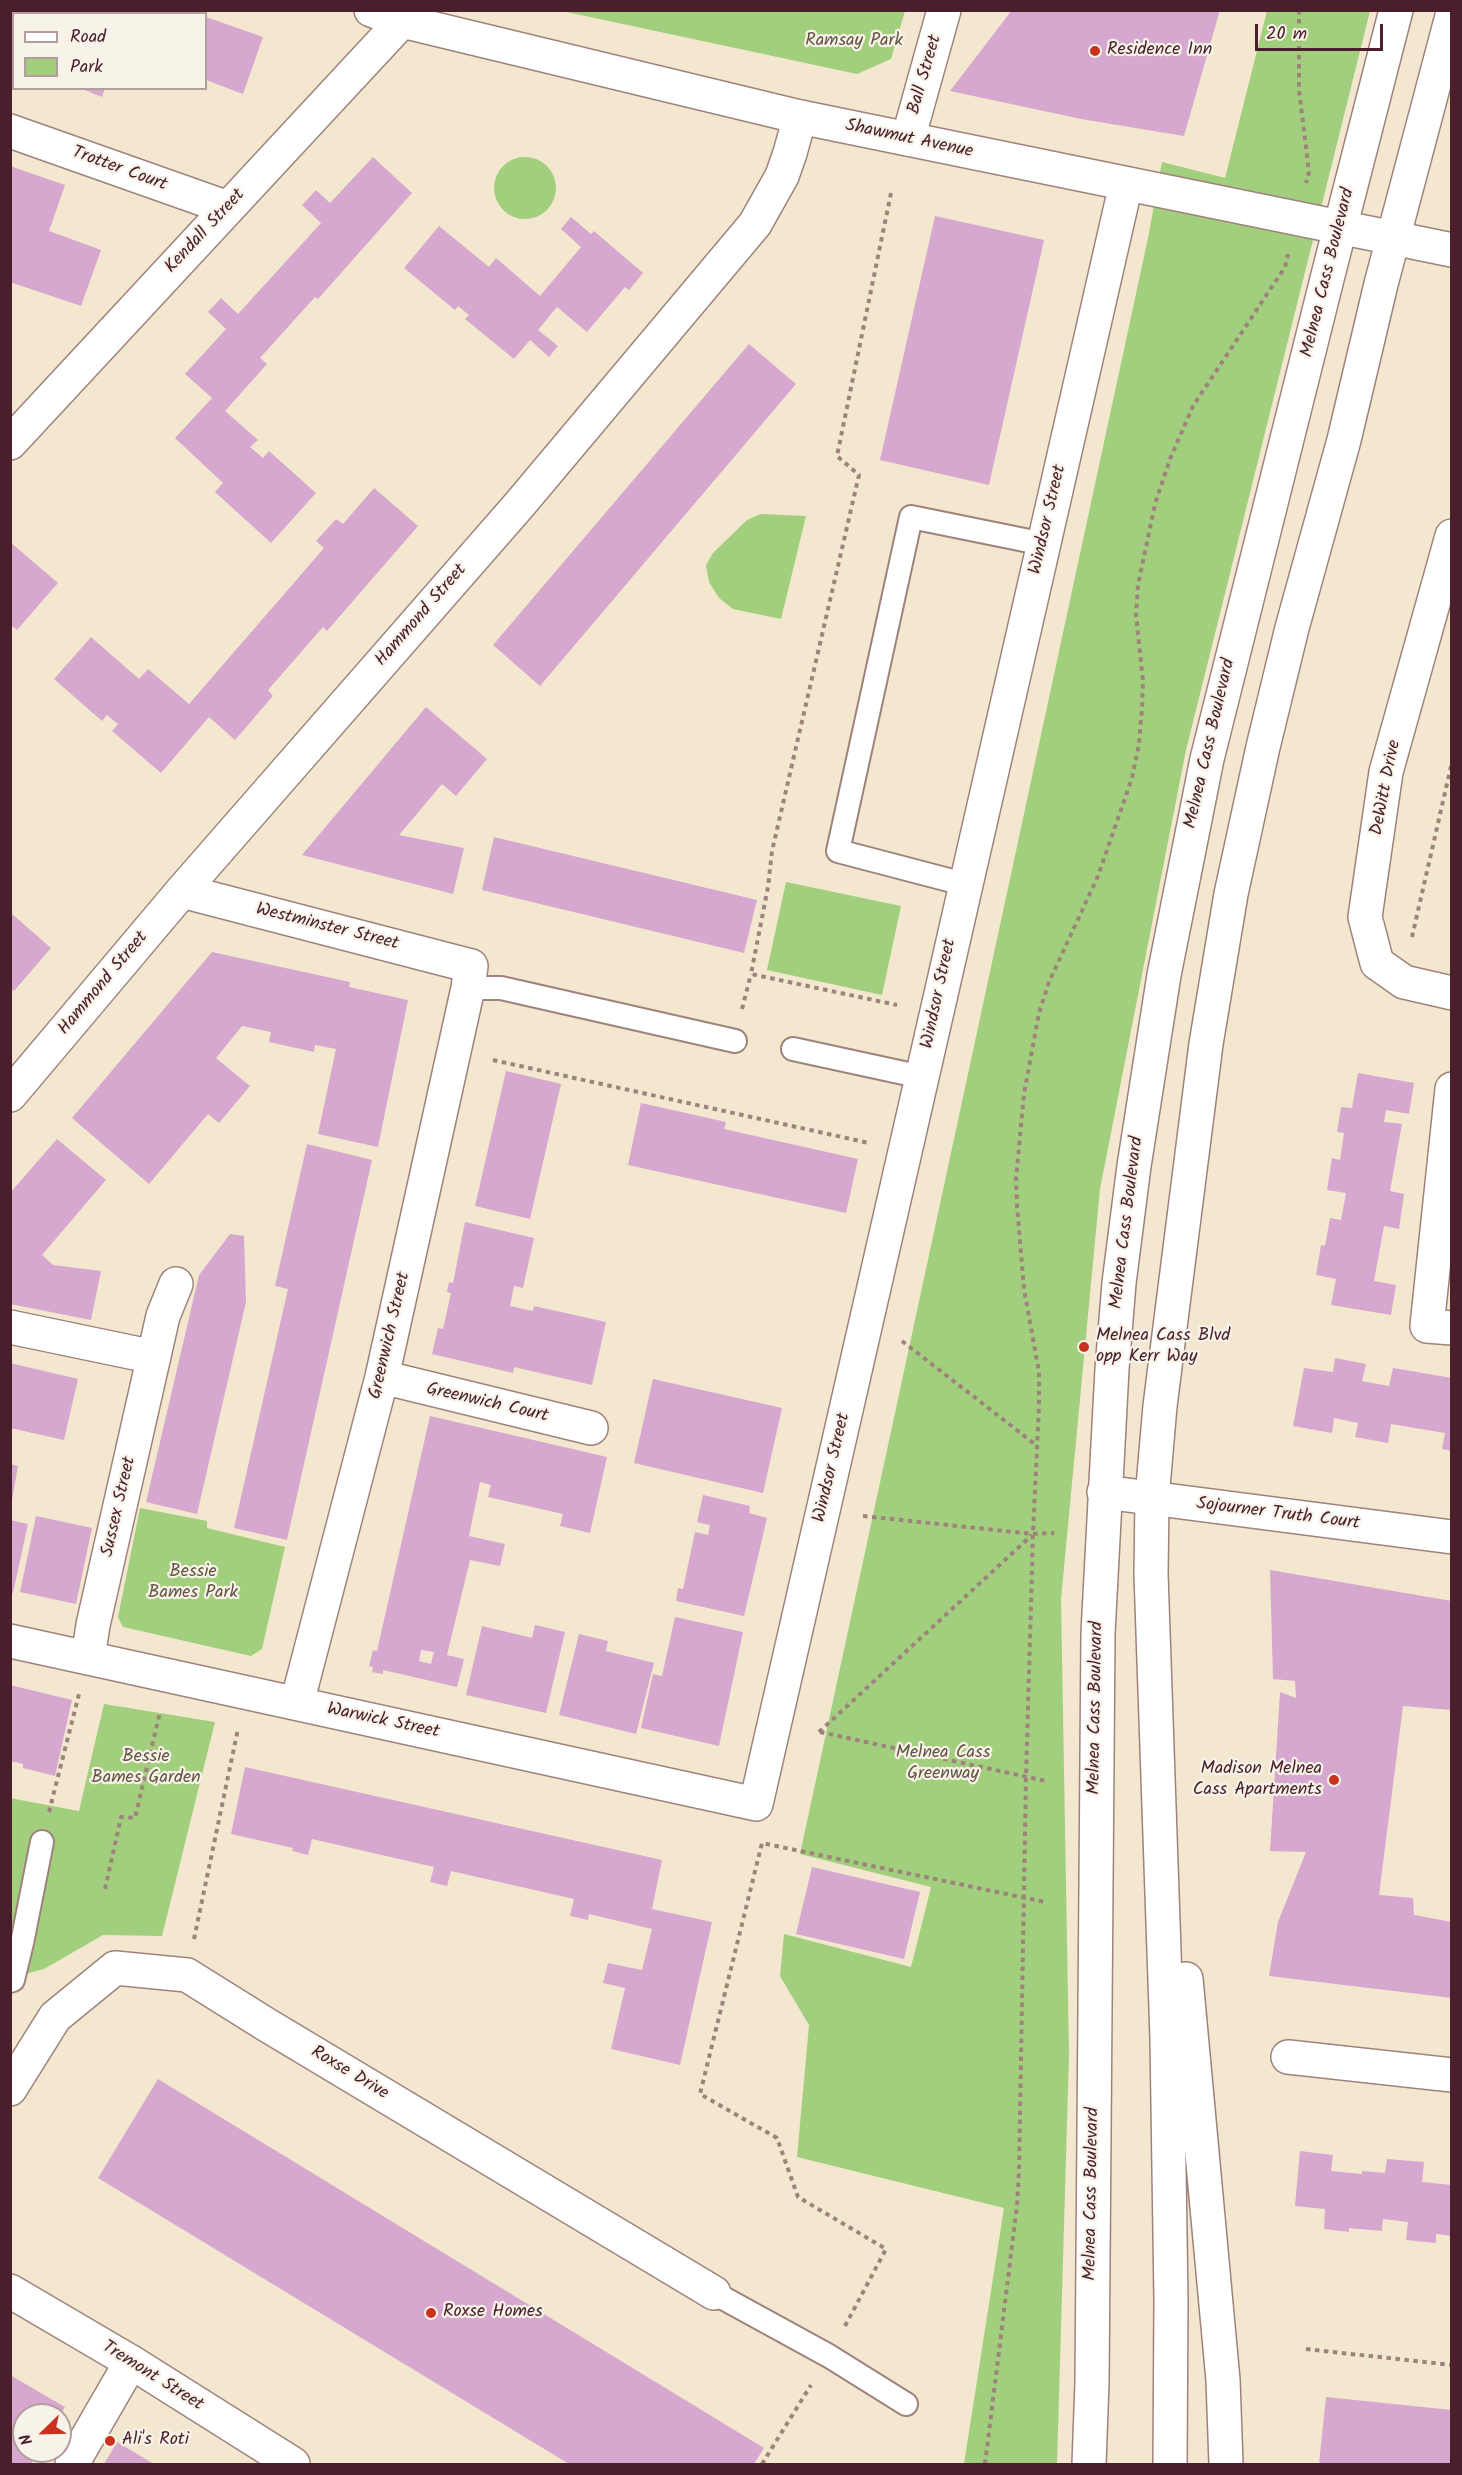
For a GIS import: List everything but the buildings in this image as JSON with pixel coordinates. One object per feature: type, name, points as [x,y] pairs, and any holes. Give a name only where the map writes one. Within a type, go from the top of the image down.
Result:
[{"type":"street","name":"Shawmut Avenue","points":[[371,10],[402,21],[800,117],[1452,250]]},
{"type":"street","name":"Ball Street","points":[[908,139],[944,10]]},
{"type":"street","name":"Melnea Cass Boulevard","points":[[1089,2464],[1095,2019],[1095,1724],[1104,1492],[1119,1283],[1150,1056],[1185,858],[1236,640],[1396,10]]},
{"type":"street","points":[[1170,2464],[1172,2300],[1167,2038],[1151,1574],[1152,1498],[1160,1406],[1206,1044],[1231,894],[1265,736],[1292,628],[1344,440],[1452,16]]},
{"type":"street","name":"Kendall Street","points":[[10,443],[402,21]]},
{"type":"street","name":"Hammond Street","points":[[10,1095],[182,891],[520,504],[755,224],[782,176],[800,117]]},
{"type":"street","name":"Trotter Court","points":[[10,131],[228,208]]},
{"type":"street","name":"Windsor Street","points":[[756,1804],[964,884],[1126,184]]},
{"type":"street","name":"DeWitt Drive","points":[[1452,536],[1386,772],[1365,917],[1377,963],[1404,982],[1452,993]]},
{"type":"street","name":"Westminster Street","points":[[182,891],[470,977]]},
{"type":"street","name":"Greenwich Street","points":[[297,1703],[382,1377],[470,977]]},
{"type":"street","points":[[1452,1089],[1427,1326],[1452,1328]]},
{"type":"street","name":"Sussex Street","points":[[88,1658],[93,1625],[163,1316],[176,1284]]},
{"type":"street","points":[[10,1327],[154,1357]]},
{"type":"street","name":"Greenwich Court","points":[[382,1377],[591,1428]]},
{"type":"street","name":"Sojourner Truth Court","points":[[1104,1492],[1452,1537]]},
{"type":"street","name":"Warwick Street","points":[[10,1641],[756,1804]]},
{"type":"street","points":[[1160,1841],[1181,1929],[1222,2380],[1226,2464]]},
{"type":"street","name":"Roxse Drive","points":[[10,2089],[55,2017],[115,1968],[187,1975],[714,2293]]},
{"type":"street","points":[[1288,2057],[1452,2076]]},
{"type":"street","name":"Tremont Street","points":[[10,2291],[131,2362],[293,2464]]},
{"type":"street","points":[[72,2464],[131,2362]]},
{"type":"lane","points":[[964,884],[838,851],[911,517],[1044,544]]},
{"type":"lane","points":[[470,977],[501,988],[735,1041]]},
{"type":"lane","points":[[793,1048],[922,1077]]},
{"type":"lane","points":[[10,1981],[13,1980],[22,1943],[42,1842]]},
{"type":"lane","points":[[714,2293],[829,2356],[906,2404]]},
{"type":"path","points":[[1299,10],[1299,90],[1309,172]]},
{"type":"path","points":[[891,193],[837,456],[859,475],[772,851],[768,887],[751,974],[897,1005]]},
{"type":"path","points":[[985,2464],[1017,2206],[1026,1778],[1039,1372],[1019,1250],[1016,1179],[1024,1094],[1039,1013],[1053,972],[1098,876],[1132,778],[1139,744],[1143,682],[1136,623],[1137,595],[1155,504],[1170,459],[1194,406],[1285,267]]},
{"type":"path","points":[[1411,941],[1452,762]]},
{"type":"path","points":[[485,1059],[870,1143]]},
{"type":"path","points":[[899,1339],[1037,1445]]},
{"type":"path","points":[[863,1516],[1033,1534],[1054,1533]]},
{"type":"path","points":[[1033,1534],[819,1732],[1046,1781]]},
{"type":"path","points":[[42,1842],[88,1658]]},
{"type":"path","points":[[105,1889],[121,1817],[135,1818],[162,1706]]},
{"type":"path","points":[[187,1975],[239,1722]]},
{"type":"path","points":[[762,2464],[829,2356],[885,2249],[798,2197],[777,2138],[700,2094],[762,1843],[1045,1902]]},
{"type":"path","points":[[1306,2349],[1452,2364]]},
{"type":"green space","name":"Ramsay Park","points":[[905,10],[891,59],[857,74],[562,11]]},
{"type":"green space","name":"Melnea Cass Greenway","points":[[1267,11],[1370,11],[1186,750],[1100,1189],[1061,1599],[1069,2055],[1057,2464],[964,2464],[1004,2208],[797,2157],[809,2025],[780,1976],[784,1934],[911,1967],[931,1887],[800,1854],[1148,238],[1162,162],[1225,178]]},
{"type":"green space","points":[[525,157],[537,159],[547,166],[554,176],[556,188],[554,200],[547,210],[537,217],[525,219],[513,217],[503,210],[496,200],[494,188],[496,176],[503,166],[513,159]]},
{"type":"green space","points":[[761,514],[806,516],[781,619],[733,609],[719,598],[709,582],[706,565],[713,553],[747,520]]},
{"type":"green space","points":[[786,882],[901,906],[882,995],[767,970]]},
{"type":"green space","name":"Bessie Bames Park","points":[[140,1508],[207,1521],[207,1528],[285,1547],[262,1649],[251,1656],[123,1627],[118,1617]]},
{"type":"green space","name":"Bessie Bames Garden","points":[[104,1704],[215,1722],[162,1936],[103,1935],[44,1969],[21,1975],[11,1973],[10,1798],[79,1811]]},
{"type":"place","name":"Residence Inn","points":[[1095,51]]},
{"type":"place","name":"Melnea Cass Blvd opp Kerr Way","points":[[1084,1347]]},
{"type":"place","name":"Madison Melnea Cass Apartments","points":[[1334,1780]]},
{"type":"place","name":"Roxse Homes","points":[[431,2313]]},
{"type":"place","name":"Ali's Roti","points":[[110,2441]]}]
